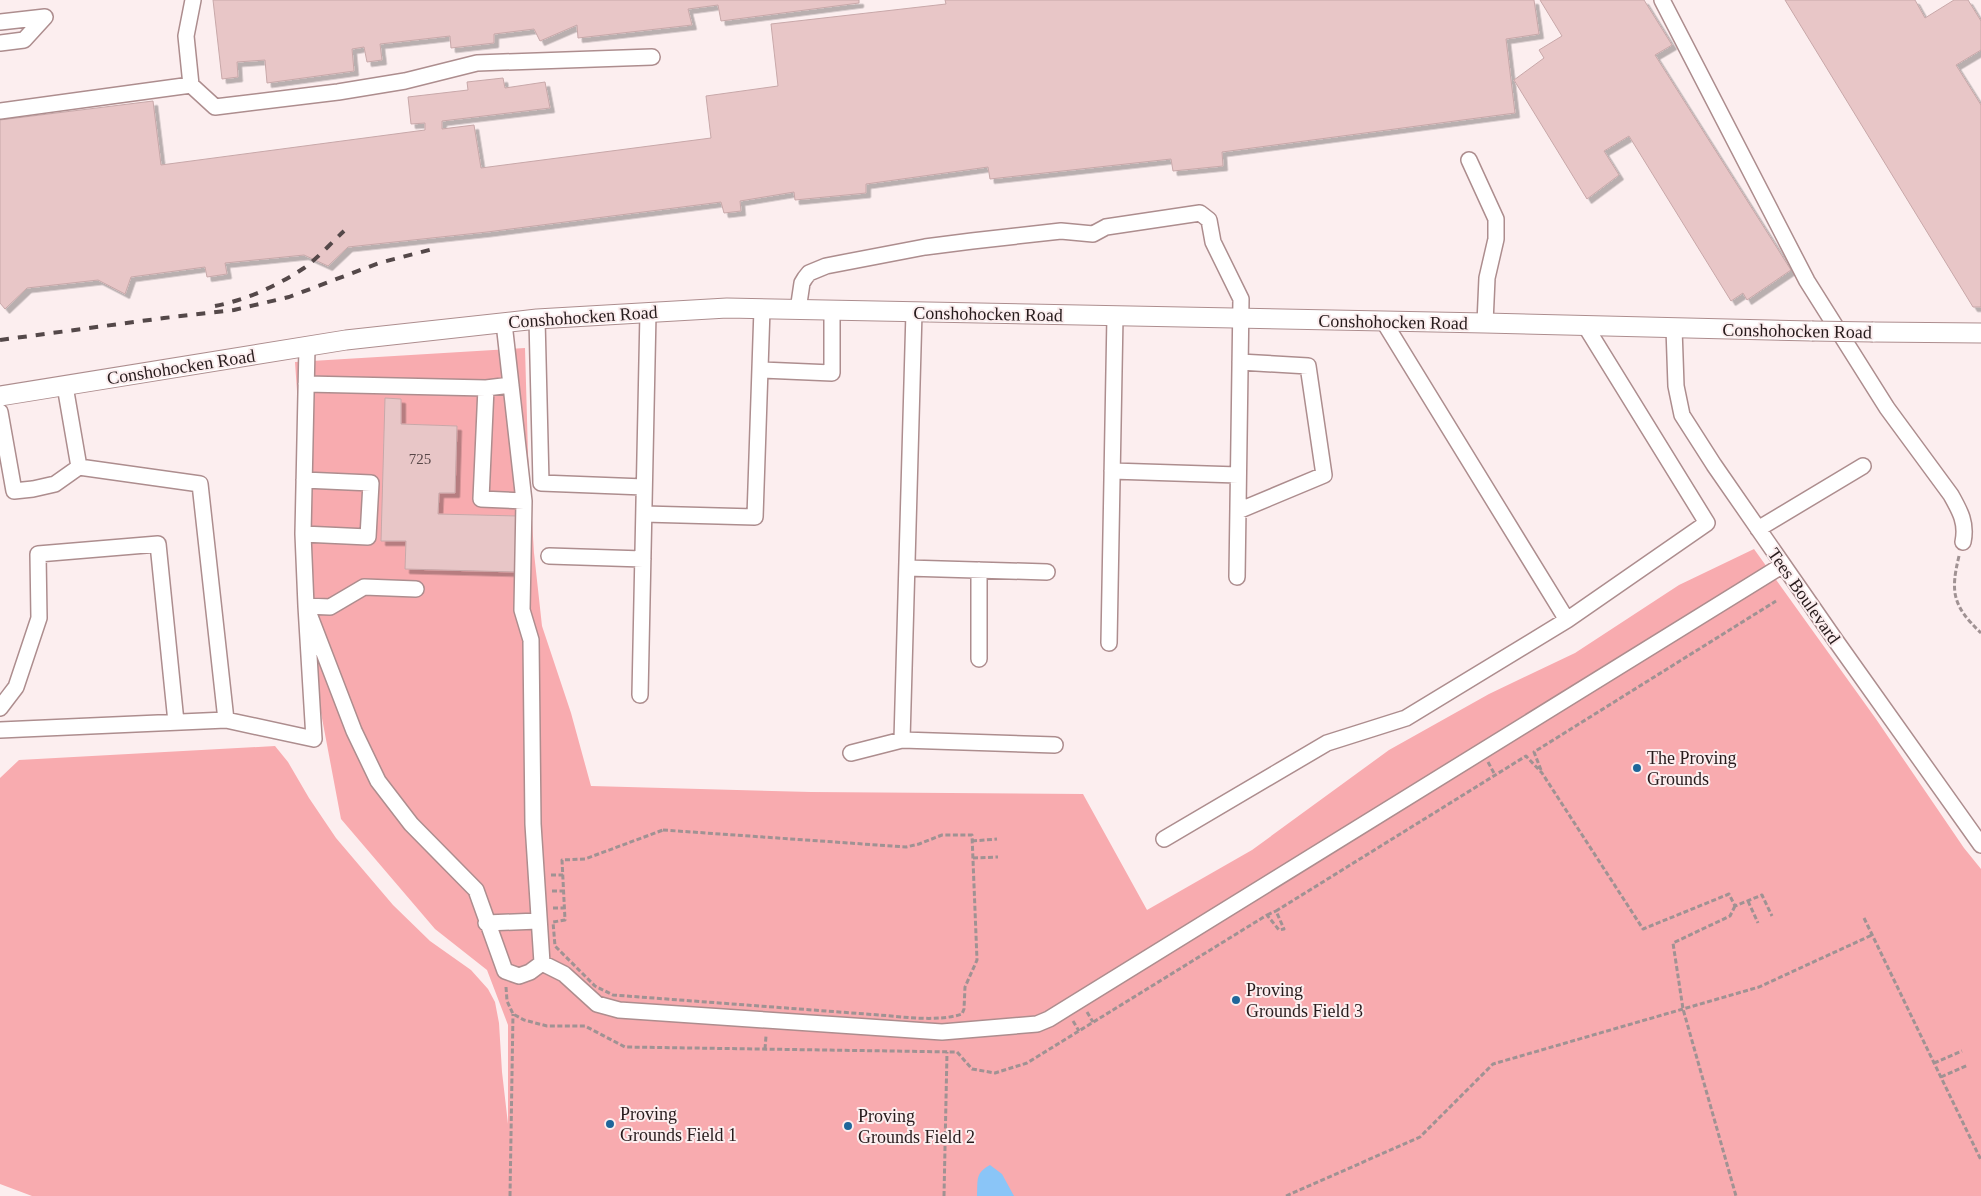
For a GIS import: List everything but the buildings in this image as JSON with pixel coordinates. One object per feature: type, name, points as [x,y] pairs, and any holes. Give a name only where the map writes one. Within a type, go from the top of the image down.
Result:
[{"type":"main road","name":"Conshohocken Road","points":[[0,396],[346,340],[537,319],[727,308],[1485,323],[1586,327],[1981,333]]},
{"type":"lane","points":[[193,0],[186,36],[191,85],[215,107],[338,92],[405,81],[477,63],[652,57]]},
{"type":"lane","points":[[1662,0],[1807,281],[1887,408],[1951,495],[1964,520],[1963,542]]},
{"type":"lane","points":[[0,22],[45,17],[24,40],[0,43]]},
{"type":"lane","points":[[0,112],[191,85]]},
{"type":"lane","points":[[1469,160],[1496,219],[1496,239],[1487,278],[1485,323]]},
{"type":"lane","points":[[798,310],[802,283],[805,278],[809,273],[826,266],[925,247],[972,241],[1061,231],[1093,234],[1106,227],[1200,213],[1209,220],[1213,242],[1241,299],[1237,577]]},
{"type":"lane","points":[[644,514],[755,517],[762,309]]},
{"type":"lane","points":[[760,370],[832,372],[832,310]]},
{"type":"lane","points":[[640,695],[648,312]]},
{"type":"lane","points":[[902,740],[914,312]]},
{"type":"lane","points":[[1109,643],[1116,316]]},
{"type":"lane","points":[[537,319],[541,483],[644,487]]},
{"type":"lane","points":[[504,322],[524,501],[522,610],[531,640],[532,824],[542,963]]},
{"type":"lane","points":[[1384,322],[1567,620]]},
{"type":"lane","points":[[1164,839],[1327,743],[1406,718],[1567,620],[1707,523],[1586,327]]},
{"type":"lane","name":"Tees Boulevard","points":[[1674,328],[1676,386],[1682,416],[1783,565],[1981,845]]},
{"type":"lane","points":[[0,730],[226,720],[314,740],[303,534],[307,347]]},
{"type":"lane","points":[[1238,511],[1324,475],[1308,366],[1240,362]]},
{"type":"lane","points":[[306,384],[486,388],[511,385]]},
{"type":"lane","points":[[65,386],[79,467]]},
{"type":"lane","points":[[486,388],[480,499],[524,501]]},
{"type":"lane","points":[[0,412],[14,491],[55,484],[79,467],[200,484],[226,720]]},
{"type":"lane","points":[[1758,529],[1863,466]]},
{"type":"lane","points":[[1112,471],[1238,475]]},
{"type":"lane","points":[[303,534],[368,537],[371,483],[304,480]]},
{"type":"lane","points":[[0,708],[16,687],[39,618],[38,554],[158,544],[176,722]]},
{"type":"lane","points":[[550,556],[643,559]]},
{"type":"lane","points":[[542,963],[564,974],[597,1004],[619,1010],[942,1032],[1037,1024],[1049,1019],[1783,565]]},
{"type":"lane","points":[[907,568],[1047,572]]},
{"type":"lane","points":[[979,570],[979,659]]},
{"type":"lane","points":[[306,606],[330,607],[364,587],[416,589]]},
{"type":"lane","points":[[306,606],[354,731],[378,780],[412,824],[476,890],[486,923],[505,971],[518,976],[530,972],[542,963]]},
{"type":"lane","points":[[850,753],[902,740],[1055,745]]},
{"type":"lane","points":[[486,923],[538,921]]},
{"type":"path","points":[[1963,542],[1955,575],[1954,591],[1958,606],[1981,633]]},
{"type":"path","points":[[513,1014],[524,1020],[547,1026],[585,1026],[625,1047],[957,1052],[972,1069],[995,1073],[1027,1063],[1776,601]]},
{"type":"path","points":[[1534,752],[1542,773]]},
{"type":"path","points":[[1526,756],[1542,773],[1643,929],[1730,894],[1735,906]]},
{"type":"path","points":[[663,830],[906,847],[942,835],[972,835],[973,858],[977,960],[965,987],[964,1009],[962,1014],[955,1016],[921,1018],[613,995],[595,986],[555,946],[553,922],[565,920],[562,860],[585,858],[663,830]]},
{"type":"path","points":[[972,841],[998,839]]},
{"type":"path","points":[[973,858],[998,857]]},
{"type":"path","points":[[1736,1196],[1683,1009],[1673,943],[1730,916],[1735,906],[1762,895],[1772,916]]},
{"type":"path","points":[[1748,900],[1758,923]]},
{"type":"path","points":[[1267,916],[1279,930],[1284,929],[1276,911]]},
{"type":"path","points":[[1864,918],[1981,1160]]},
{"type":"path","points":[[1286,1196],[1420,1137],[1493,1064],[1759,987],[1872,935]]},
{"type":"path","points":[[505,971],[508,1001],[513,1014],[510,1196]]},
{"type":"path","points":[[765,1036],[765,1049]]},
{"type":"path","points":[[1934,1063],[1962,1051]]},
{"type":"path","points":[[944,1196],[947,1052]]},
{"type":"path","points":[[1941,1077],[1968,1064]]},
{"type":"shaded area","name":"The Proving Grounds","points":[[525,348],[528,454],[534,553],[542,626],[571,713],[591,786],[811,792],[1083,794],[1147,910],[1252,850],[1389,750],[1489,694],[1575,653],[1679,585],[1754,549],[1876,719],[1964,848],[1981,869],[1981,1196],[32,1196],[0,1184],[0,778],[19,760],[275,746],[288,762],[336,838],[393,905],[430,941],[471,970],[488,989],[495,1002],[499,1023],[508,1124],[508,1025],[487,970],[435,929],[341,819],[318,697],[295,362]]},
{"type":"water","points":[[990,1165],[1002,1174],[1014,1196],[977,1196],[980,1174]]},
{"type":"railway","points":[[215,306],[250,296],[294,275],[314,260],[344,231]]},
{"type":"railway","points":[[0,340],[234,310],[289,297],[379,263],[433,249]]},
{"type":"place","name":"The Proving Grounds","points":[[1637,768]]},
{"type":"place","name":"Proving Grounds Field 3","points":[[1236,1000]]},
{"type":"place","name":"Proving Grounds Field 1","points":[[610,1124]]},
{"type":"place","name":"Proving Grounds Field 2","points":[[848,1126]]}]
